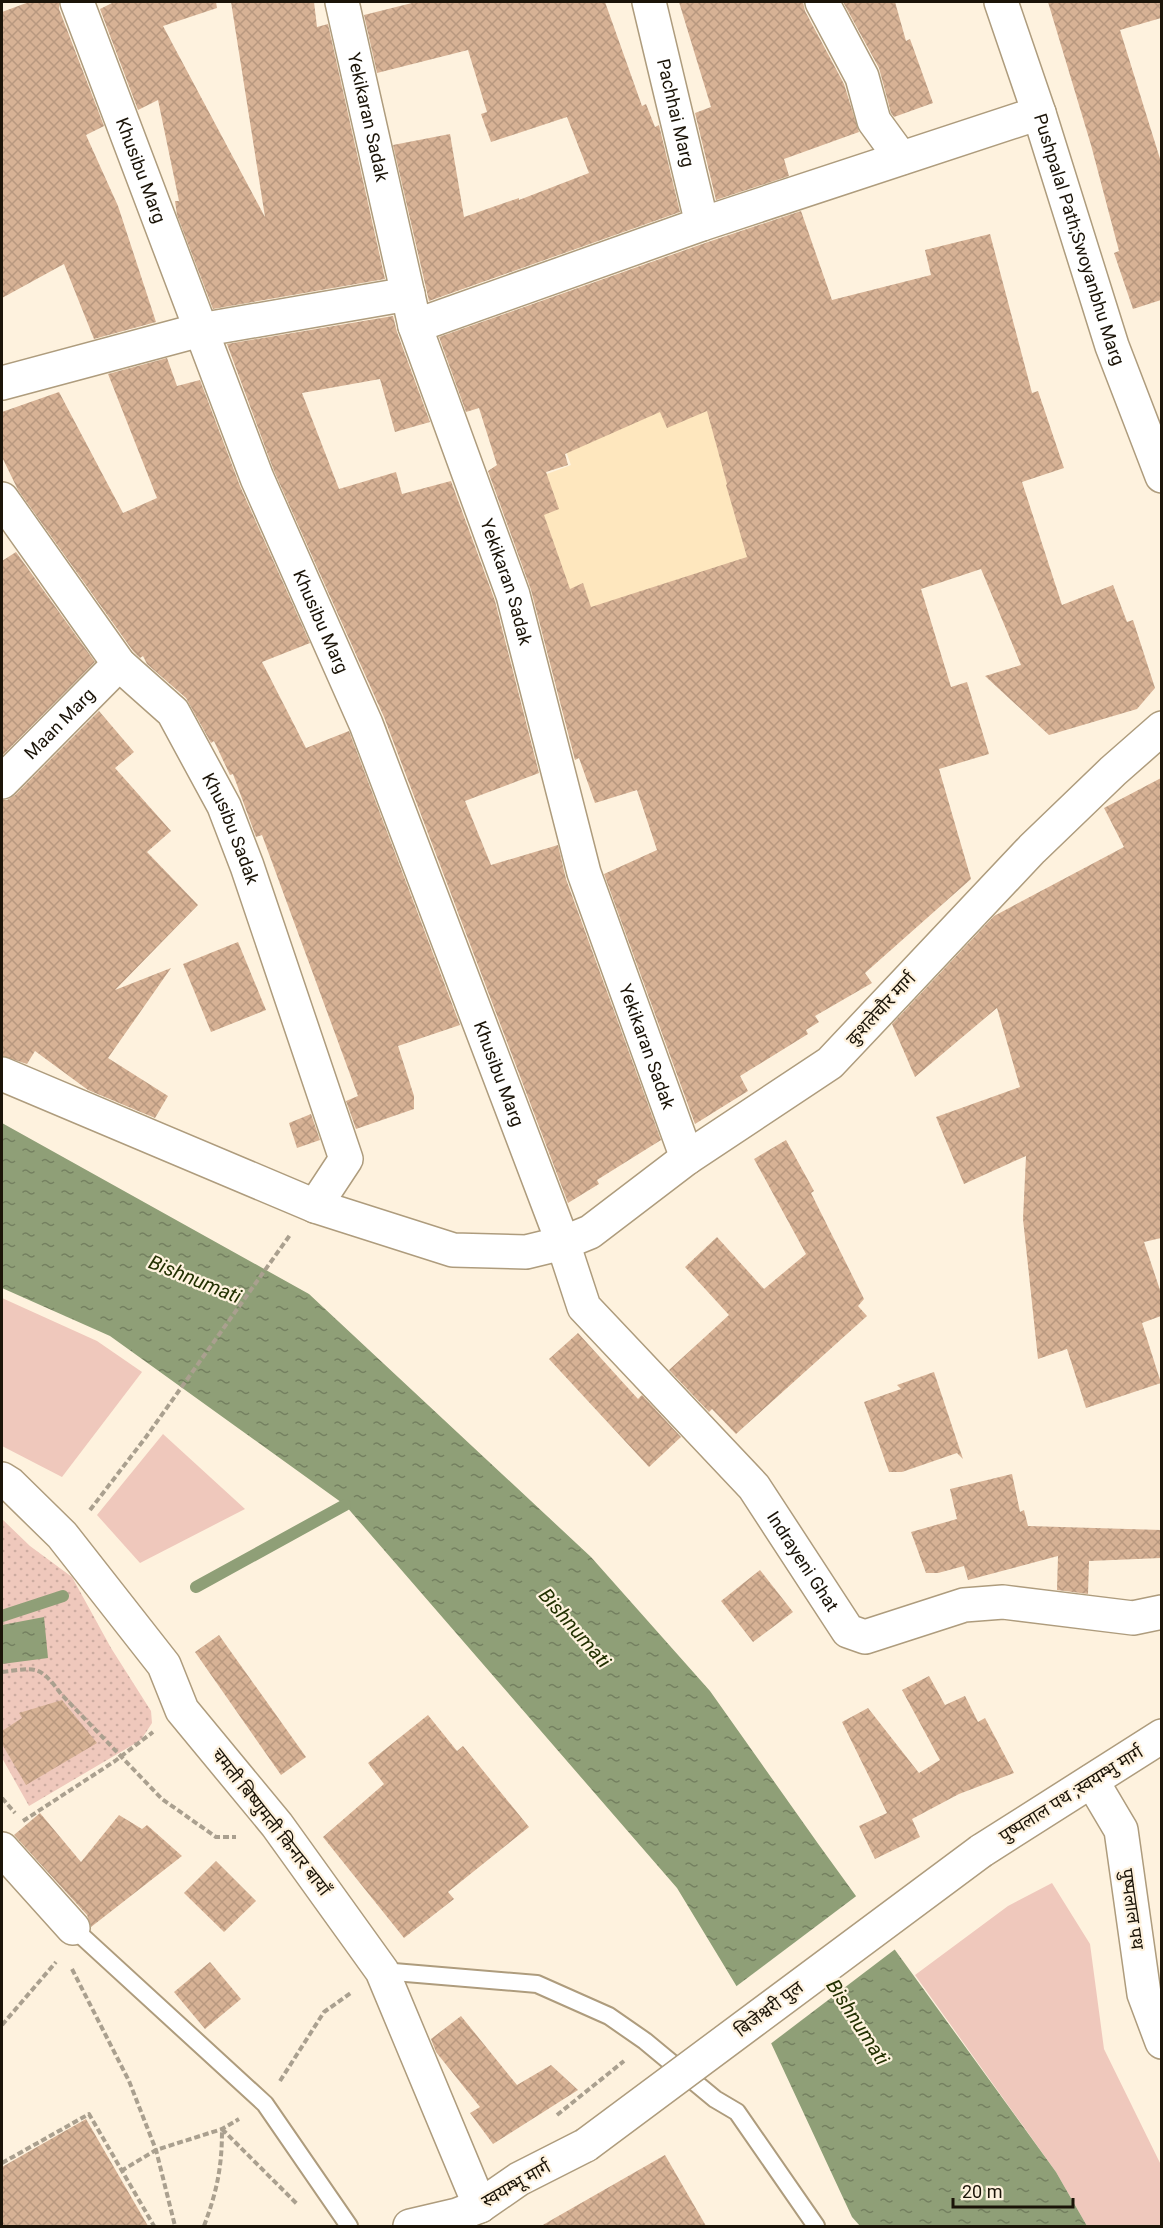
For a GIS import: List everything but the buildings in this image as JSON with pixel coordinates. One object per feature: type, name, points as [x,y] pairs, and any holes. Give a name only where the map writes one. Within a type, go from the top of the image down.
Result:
[{"type":"street","name":"Khusibu Marg","points":[[77,2],[257,478],[366,724],[563,1243]]},
{"type":"street","name":"Yekikaran Sadak","points":[[342,2],[415,326],[513,595],[584,873],[687,1158]]},
{"type":"street","name":"Pachhai Marg","points":[[649,2],[702,224]]},
{"type":"street","points":[[822,2],[862,77],[874,121],[901,158]]},
{"type":"street","name":"Pushpalal Path;Swoyanbhu Marg","points":[[1001,2],[1039,113],[1112,346],[1161,476]]},
{"type":"street","points":[[415,326],[702,224],[1039,113]]},
{"type":"street","points":[[2,383],[200,330],[408,294]]},
{"type":"street","name":"Khusibu Sadak","points":[[2,498],[119,664],[173,712],[224,806],[247,866],[346,1159],[315,1206]]},
{"type":"street","name":"Maan Marg","points":[[2,782],[119,664]]},
{"type":"street","name":"कुशलेचौर मार्ग","points":[[2,1074],[315,1206],[453,1250],[526,1252],[563,1243],[590,1232],[687,1158],[830,1063],[1032,849],[1161,728]]},
{"type":"street","name":"Indrayeni Ghat","points":[[563,1243],[584,1307],[754,1488],[848,1631],[865,1636],[964,1605],[1003,1602],[1133,1618],[1161,1612]]},
{"type":"street","name":"चमती बिष्णुमती किनार बायाँ","points":[[2,1479],[10,1484],[62,1535],[164,1665],[182,1710],[277,1825],[382,1971],[466,2216]]},
{"type":"street","name":"पुष्पलाल पथ ;स्वयम्भु मार्ग","points":[[981,1851],[1161,1737]]},
{"type":"street","name":"पुष्पलाल पथ","points":[[1092,1781],[1121,1830],[1144,1994],[1161,2042]]},
{"type":"street","points":[[9,1838],[68,1941]]},
{"type":"street","name":"बिजेश्वरी पुल","points":[[586,2145],[981,1851]]},
{"type":"street","name":"स्वयम्भू मार्ग","points":[[410,2226],[466,2216],[519,2179],[586,2145]]},
{"type":"lane","points":[[68,1941],[265,2104],[349,2226]]},
{"type":"lane","points":[[382,1971],[537,1984],[609,2016],[645,2041],[715,2099],[737,2112],[816,2226]]},
{"type":"path","points":[[62,1535],[91,1509],[146,1437],[291,1233]]},
{"type":"path","points":[[2,1672],[35,1669],[47,1675],[61,1694],[162,1799],[216,1837],[244,1836],[277,1825]]},
{"type":"path","points":[[9,1838],[23,1821],[121,1756],[182,1710]]},
{"type":"path","points":[[2,1798],[23,1821]]},
{"type":"path","points":[[2,2025],[68,1941]]},
{"type":"path","points":[[68,1962],[129,2081],[156,2150],[175,2226]]},
{"type":"path","points":[[122,2171],[156,2150],[222,2129],[265,2104],[324,2012],[382,1971]]},
{"type":"path","points":[[555,2118],[621,2064]]},
{"type":"path","points":[[2,2163],[89,2114],[153,2226]]},
{"type":"path","points":[[222,2129],[296,2204]]},
{"type":"path","points":[[204,2226],[214,2200],[222,2165],[222,2129]]},
{"type":"shaded area","points":[[632,301],[865,599],[558,642],[504,490],[571,465],[559,432]]},
{"type":"shaded area","points":[[2,1298],[97,1341],[142,1372],[62,1477],[2,1446]]},
{"type":"shaded area","points":[[163,1434],[245,1509],[140,1563],[97,1515]]},
{"type":"shaded area","points":[[2,1519],[30,1546],[72,1577],[111,1648],[151,1711],[152,1723],[141,1740],[29,1806],[2,1758]]},
{"type":"shaded area","points":[[1052,1883],[1090,1944],[1104,2049],[1161,2165],[1161,2226],[1087,2226],[1056,2172],[915,1975],[1008,1906]]},
{"type":"water","name":"Bishnumati","points":[[2,1123],[309,1294],[591,1557],[710,1691],[1056,2172],[1087,2226],[860,2226],[852,2217],[771,2043],[677,1888],[345,1505],[110,1336],[2,1288]]},
{"type":"water","points":[[44,1617],[48,1658],[2,1664],[2,1625]]},
{"type":"pier","points":[[859,1894],[898,1947],[769,2045],[734,1988]]},
{"type":"waterway","points":[[196,1587],[345,1505]]},
{"type":"waterway","points":[[2,1616],[63,1596]]}]
